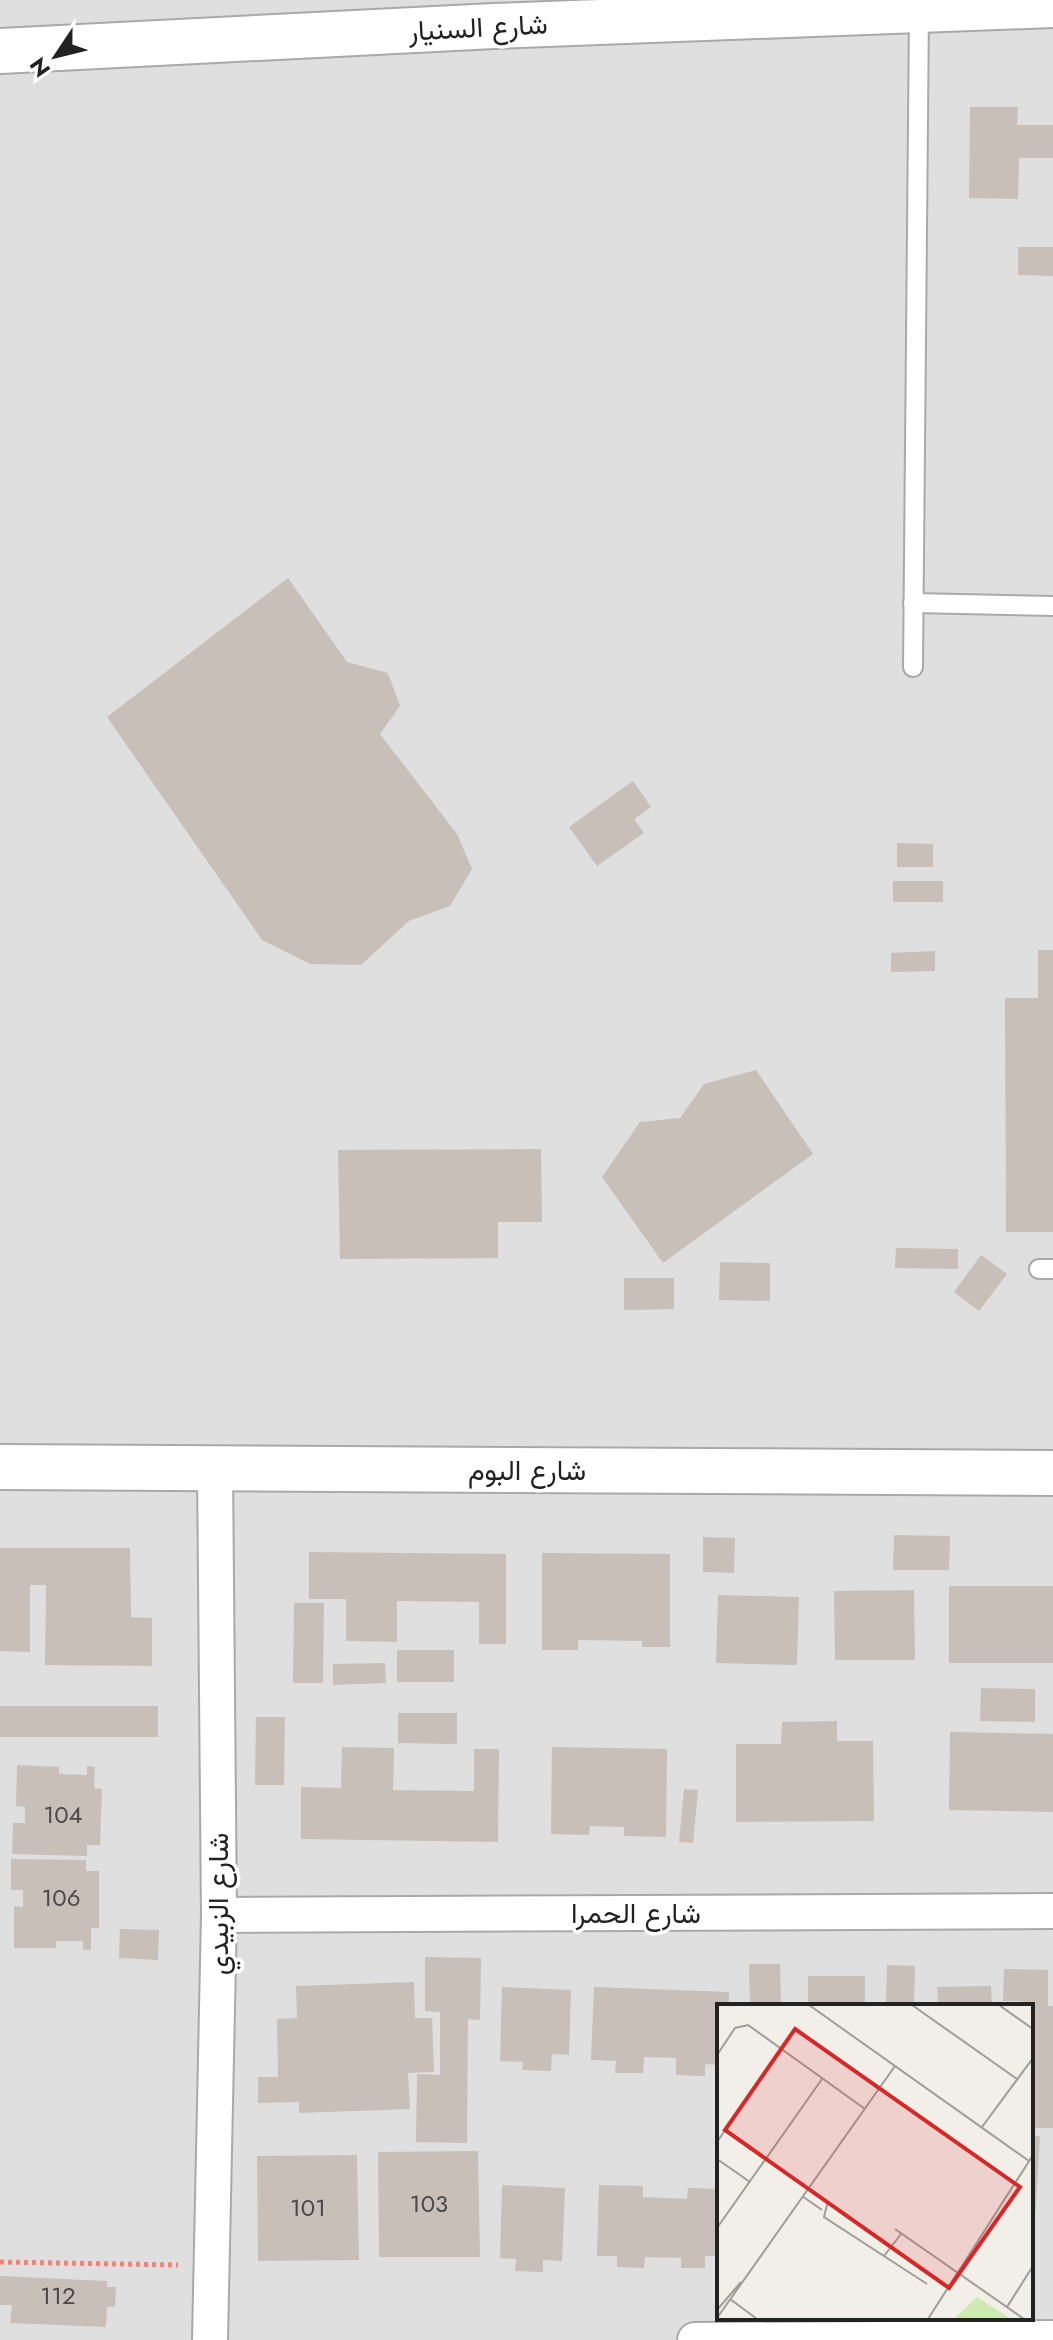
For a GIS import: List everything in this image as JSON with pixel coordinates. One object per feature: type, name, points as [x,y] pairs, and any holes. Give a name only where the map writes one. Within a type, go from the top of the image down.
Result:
[{"type":"street","name":"شارع السنيار","points":[[0,51],[919,6],[1053,5]]},
{"type":"street","name":"شارع البوم","points":[[0,1467],[1053,1473]]},
{"type":"street","name":"شارع الزبيدي","points":[[210,2340],[219,1915],[215,1468]]},
{"type":"street","name":"شارع الحمرا","points":[[219,1915],[1053,1911]]},
{"type":"street","points":[[695,2340],[1053,2338]]},
{"type":"lane","points":[[913,667],[919,6]]},
{"type":"lane","points":[[913,603],[1053,606]]},
{"type":"path","points":[[0,2262],[211,2266]]},
{"type":"shaded area","points":[[0,0],[1053,0],[1053,2340],[0,2340]]},
{"type":"building","points":[[970,107],[1018,107],[1017,125],[1053,125],[1053,158],[1019,158],[1018,199],[969,198]]},
{"type":"building","points":[[1018,247],[1053,247],[1053,276],[1018,275]]},
{"type":"building","points":[[288,578],[347,662],[388,673],[400,706],[380,734],[457,834],[472,869],[450,906],[409,921],[361,965],[310,964],[262,940],[107,717]]},
{"type":"building","points":[[633,781],[651,807],[634,819],[644,833],[597,866],[569,827]]},
{"type":"building","points":[[897,843],[933,844],[933,867],[897,867]]},
{"type":"building","points":[[893,881],[943,881],[943,902],[893,902]]},
{"type":"building","points":[[1038,950],[1053,950],[1053,1232],[1006,1232],[1005,998],[1038,998]]},
{"type":"building","points":[[935,951],[935,971],[891,972],[891,953]]},
{"type":"building","points":[[756,1070],[813,1154],[663,1263],[602,1177],[640,1122],[680,1118],[704,1084]]},
{"type":"building","points":[[541,1149],[542,1222],[498,1222],[498,1258],[340,1259],[338,1150]]},
{"type":"building","points":[[896,1248],[958,1249],[958,1269],[895,1268]]},
{"type":"building","points":[[981,1255],[1007,1274],[979,1311],[954,1292]]},
{"type":"building","points":[[720,1262],[770,1263],[770,1301],[719,1300]]},
{"type":"building","points":[[624,1278],[674,1278],[674,1309],[624,1310]]},
{"type":"building","points":[[894,1535],[950,1536],[949,1570],[893,1570]]},
{"type":"building","points":[[703,1537],[735,1538],[734,1573],[703,1572]]},
{"type":"building","points":[[0,1548],[130,1548],[131,1617],[152,1618],[152,1666],[45,1665],[46,1585],[30,1585],[30,1652],[0,1651]]},
{"type":"building","points":[[309,1552],[506,1554],[506,1644],[479,1644],[479,1602],[397,1601],[397,1642],[346,1641],[346,1599],[309,1599]]},
{"type":"building","points":[[542,1553],[670,1554],[670,1647],[642,1647],[642,1641],[578,1640],[578,1650],[542,1650]]},
{"type":"building","points":[[949,1586],[1053,1586],[1053,1663],[949,1663]]},
{"type":"building","points":[[914,1590],[915,1660],[835,1660],[834,1591]]},
{"type":"building","points":[[718,1595],[799,1597],[797,1665],[716,1663]]},
{"type":"building","points":[[294,1603],[324,1603],[323,1683],[293,1683]]},
{"type":"building","points":[[397,1650],[454,1650],[454,1682],[397,1682]]},
{"type":"building","points":[[385,1663],[386,1683],[333,1685],[333,1664]]},
{"type":"building","points":[[981,1688],[1035,1689],[1035,1722],[980,1721]]},
{"type":"building","points":[[0,1706],[158,1706],[158,1737],[0,1737]]},
{"type":"building","points":[[398,1713],[457,1713],[457,1744],[398,1743]]},
{"type":"building","points":[[256,1717],[285,1717],[284,1785],[255,1785]]},
{"type":"building","points":[[837,1721],[837,1741],[873,1741],[874,1821],[736,1822],[736,1744],[781,1744],[782,1722]]},
{"type":"building","points":[[950,1732],[1053,1734],[1053,1812],[949,1810]]},
{"type":"building","points":[[342,1747],[394,1748],[393,1790],[474,1791],[474,1749],[499,1749],[498,1842],[301,1839],[301,1787],[341,1788]]},
{"type":"building","points":[[552,1747],[667,1749],[666,1837],[624,1836],[624,1827],[590,1826],[589,1835],[551,1834]]},
{"type":"building","points":[[17,1765],[59,1767],[59,1774],[87,1775],[87,1766],[95,1767],[94,1788],[102,1789],[100,1845],[87,1845],[87,1856],[12,1854],[13,1823],[25,1823],[25,1807],[16,1806]]},
{"type":"building","points":[[684,1789],[698,1790],[693,1843],[679,1842]]},
{"type":"building","points":[[11,1859],[86,1860],[86,1871],[99,1871],[99,1928],[91,1928],[91,1950],[83,1950],[83,1941],[56,1941],[56,1948],[14,1948],[14,1906],[23,1907],[23,1890],[11,1890]]},
{"type":"building","points":[[120,1929],[159,1930],[158,1960],[119,1958]]},
{"type":"building","points":[[425,1957],[481,1958],[480,2020],[468,2019],[467,2143],[416,2142],[417,2074],[440,2075],[440,2012],[425,2011]]},
{"type":"building","points":[[749,1964],[780,1964],[781,2004],[750,2004]]},
{"type":"building","points":[[887,1965],[915,1966],[914,2004],[886,2004]]},
{"type":"building","points":[[1004,1969],[1048,1970],[1048,2006],[1053,2006],[1053,2128],[1033,2128],[1033,2004],[1003,2001]]},
{"type":"building","points":[[808,1976],[865,1976],[865,2004],[808,2004]]},
{"type":"building","points":[[414,1982],[415,2018],[432,2018],[434,2072],[408,2073],[410,2109],[299,2113],[299,2102],[258,2103],[258,2077],[278,2077],[277,2019],[297,2018],[296,1986]]},
{"type":"building","points":[[991,1986],[992,2004],[938,2004],[937,1987]]},
{"type":"building","points":[[502,1987],[571,1990],[569,2055],[552,2054],[551,2071],[522,2070],[523,2062],[500,2061]]},
{"type":"building","points":[[594,1987],[729,1992],[729,2004],[717,2004],[717,2065],[705,2064],[705,2076],[676,2075],[676,2058],[644,2057],[643,2073],[615,2073],[616,2061],[591,2060]]},
{"type":"building","points":[[1033,2136],[1040,2136],[1033,2253]]},
{"type":"building","points":[[478,2151],[480,2257],[379,2257],[378,2152]]},
{"type":"building","points":[[357,2155],[359,2260],[258,2261],[257,2156]]},
{"type":"building","points":[[502,2185],[565,2188],[562,2261],[543,2260],[543,2272],[515,2271],[516,2259],[500,2258]]},
{"type":"building","points":[[599,2185],[643,2186],[643,2197],[687,2199],[688,2188],[717,2189],[717,2256],[705,2256],[705,2268],[681,2268],[681,2258],[645,2257],[644,2268],[617,2267],[617,2256],[597,2256]]},
{"type":"building","points":[[0,2276],[107,2281],[107,2287],[116,2287],[115,2307],[107,2307],[106,2327],[10,2323],[12,2305],[0,2305]]}]
